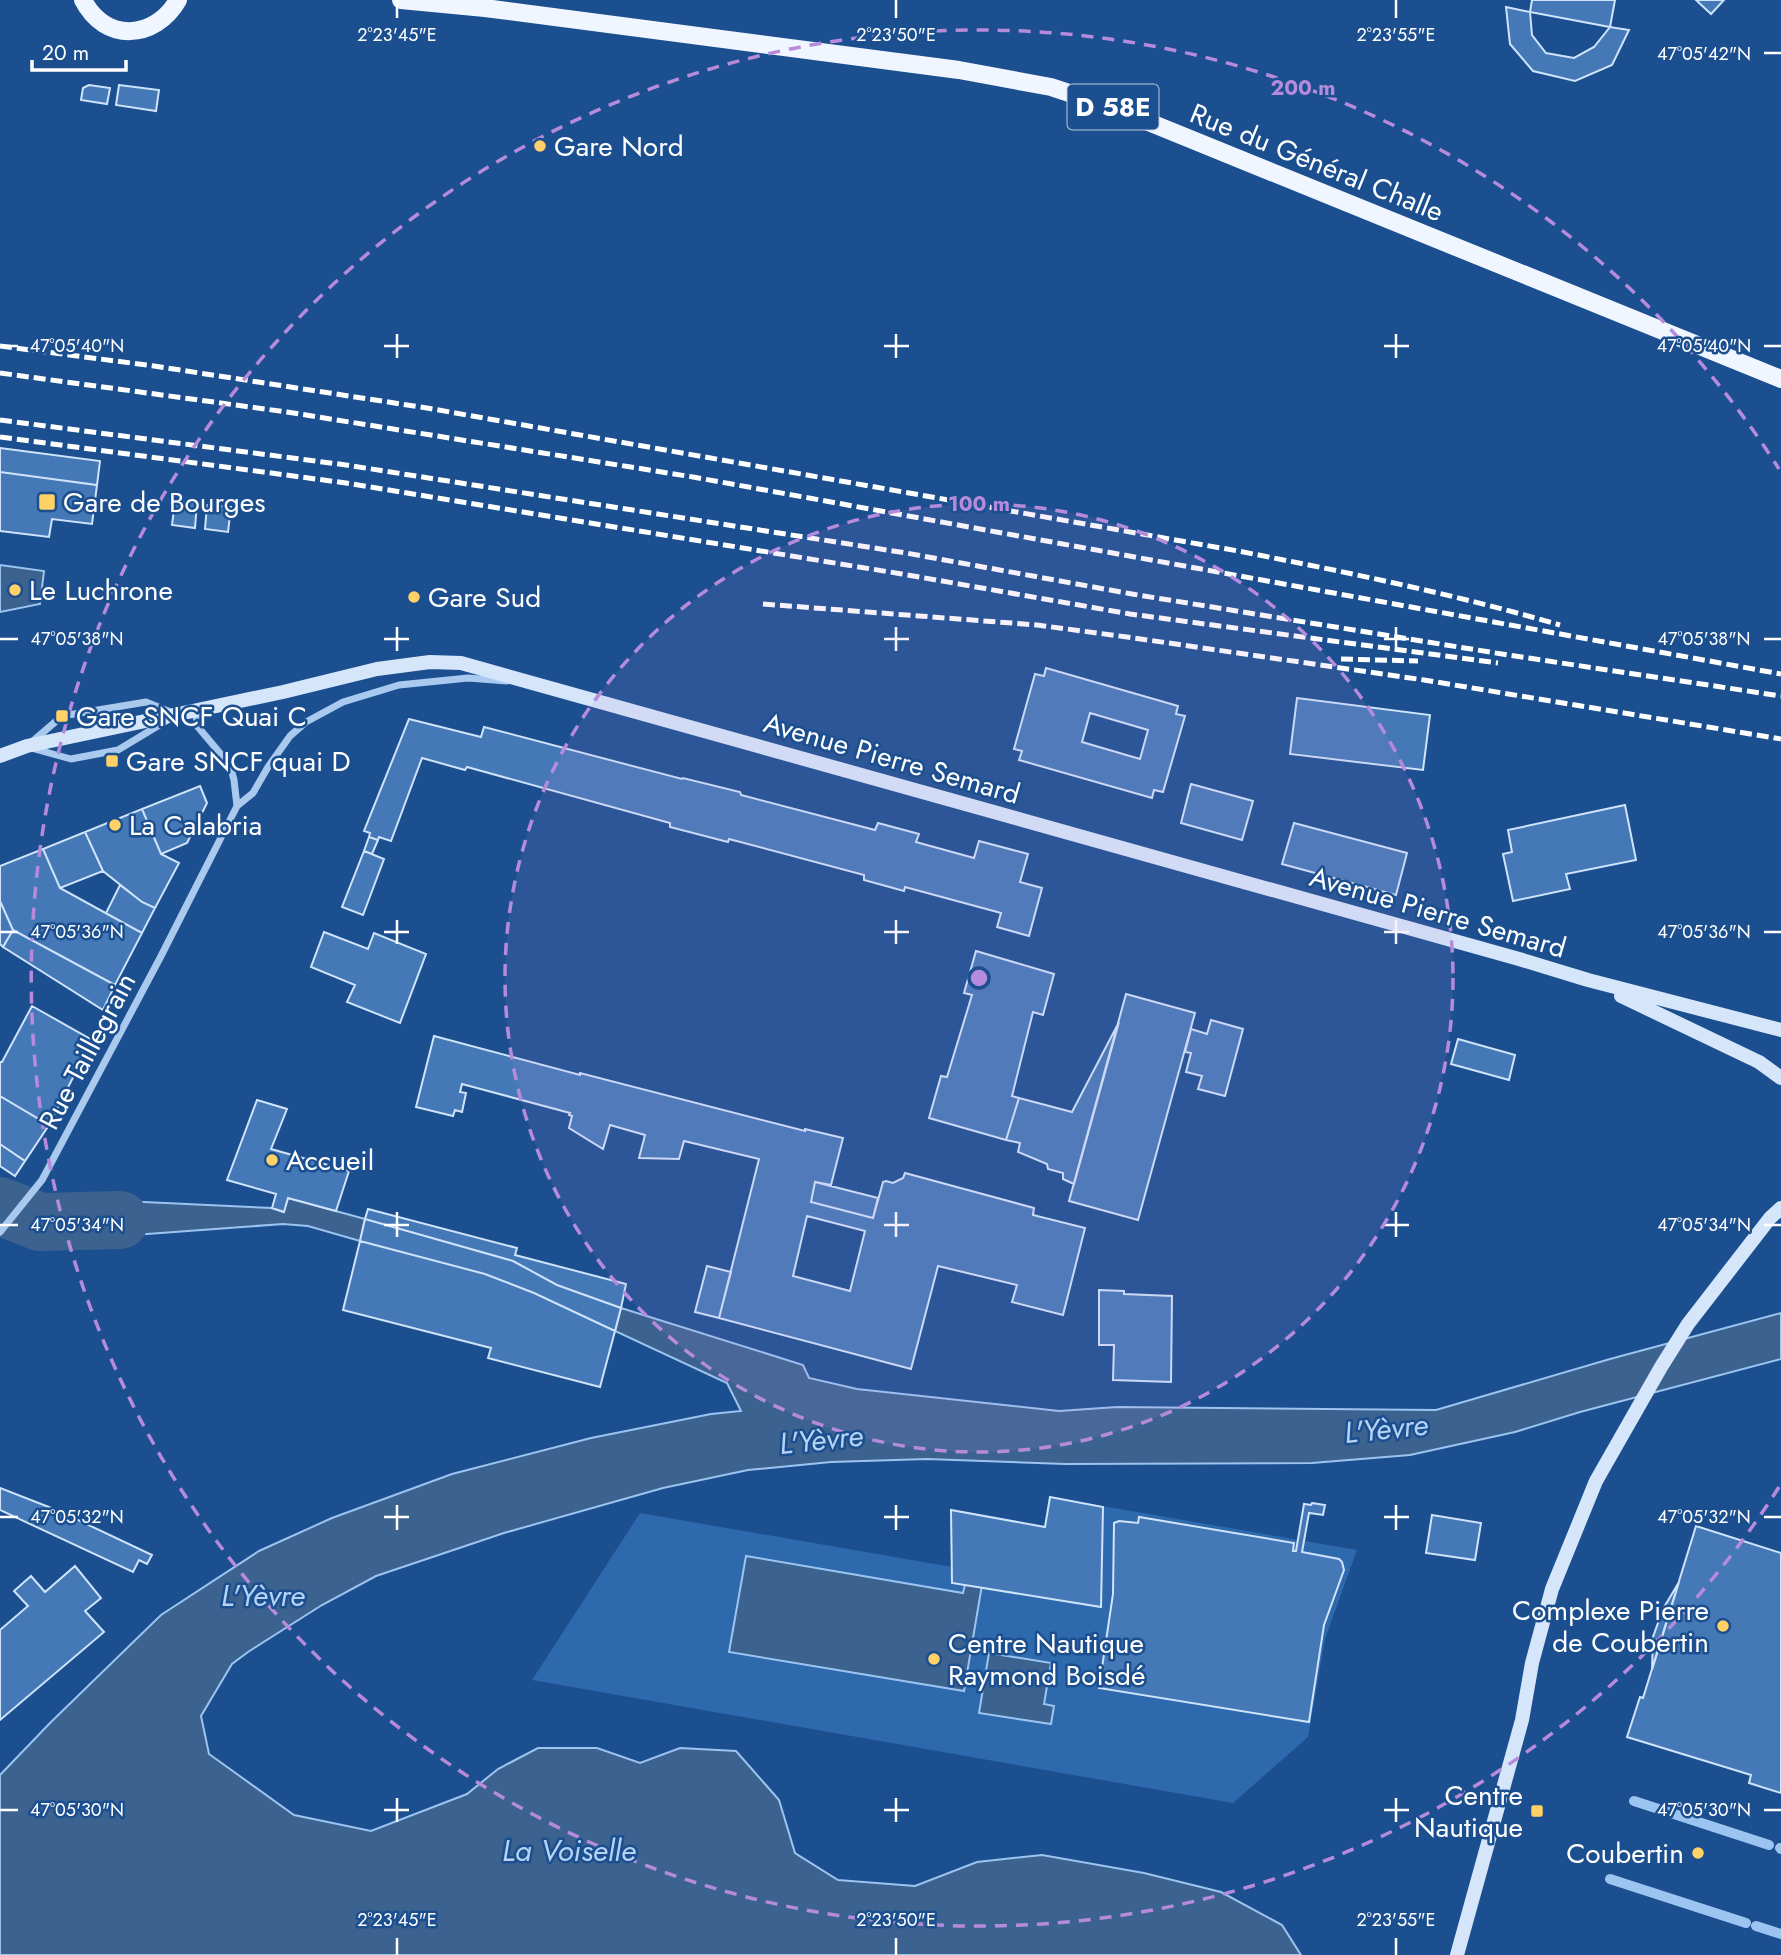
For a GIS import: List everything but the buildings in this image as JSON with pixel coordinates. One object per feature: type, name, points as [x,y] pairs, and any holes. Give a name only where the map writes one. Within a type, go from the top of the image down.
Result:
[{"type":"main road","points":[[83,0],[89,11],[103,23],[121,31],[140,31],[158,24],[170,14],[178,0],[191,0]]},
{"type":"main road","name":"Rue du Général Challe","points":[[401,0],[485,8],[932,66],[1051,87],[1127,113],[1781,379]]},
{"type":"main road","name":"Avenue Pierre Semard","points":[[0,755],[27,746],[283,692],[377,669],[430,662],[461,663],[1588,980],[1781,1030]]},
{"type":"main road","name":"Avenue Pierre Semard","points":[[0,745],[27,746]]},
{"type":"main road","name":"Avenue Pierre Semard","points":[[1588,980],[1759,1062],[1781,1078]]},
{"type":"main road","points":[[1457,1955],[1522,1720],[1532,1663],[1552,1589],[1596,1481],[1688,1324],[1770,1218],[1781,1208]]},
{"type":"street","name":"Rue Taillegrain","points":[[0,1232],[42,1180],[237,806],[253,793],[290,736],[306,722],[343,702],[399,685],[468,678],[535,684]]},
{"type":"street","name":"Avenue Pierre Semard","points":[[27,746],[62,716],[146,702],[177,715]]},
{"type":"street","points":[[195,711],[198,727],[230,765],[237,806]]},
{"type":"street","name":"Avenue Pierre Semard","points":[[27,746],[71,759],[118,750],[177,715]]},
{"type":"shaded area","name":"Centre Nautique Raymond Boisdé","points":[[1050,1497],[1357,1550],[1325,1639],[1308,1737],[1233,1803],[532,1680],[640,1513],[952,1567],[951,1510],[1045,1527]]},
{"type":"water","points":[[0,565],[44,571],[40,604],[0,612]]},
{"type":"water","points":[[58,1198],[272,1208],[283,1212],[288,1198],[365,1219],[360,1241],[308,1226],[283,1224],[24,1243]]},
{"type":"water","points":[[621,1308],[803,1365],[809,1378],[857,1389],[1059,1411],[1117,1407],[1436,1410],[1781,1313],[1781,1359],[1515,1432],[1410,1455],[1312,1463],[1065,1464],[927,1459],[831,1462],[748,1470],[663,1488],[504,1533],[376,1576],[322,1605],[232,1664],[201,1716],[209,1754],[294,1815],[371,1831],[467,1794],[498,1769],[538,1748],[597,1748],[640,1763],[680,1748],[736,1751],[779,1800],[795,1853],[838,1880],[915,1886],[977,1862],[1042,1855],[1144,1873],[1221,1892],[1282,1925],[1301,1955],[0,1955],[0,1775],[161,1615],[259,1551],[332,1518],[452,1474],[591,1438],[711,1414],[741,1411],[727,1383],[615,1331]]},
{"type":"water","points":[[746,1556],[963,1593],[967,1576],[983,1579],[964,1691],[729,1652]]},
{"type":"water","points":[[989,1653],[1051,1663],[1044,1704],[1054,1706],[1051,1724],[979,1713]]},
{"type":"waterway","points":[[0,1206],[40,1222],[120,1220]]},
{"type":"waterway","points":[[1634,1801],[1769,1845]]},
{"type":"waterway","points":[[1610,1879],[1746,1923]]},
{"type":"waterway","points":[[1756,1926],[1781,1934]]},
{"type":"railway","points":[[0,346],[154,366],[427,408],[1238,551],[1359,575],[1560,625]]},
{"type":"railway","points":[[0,373],[287,412],[693,477],[1781,674]]},
{"type":"railway","points":[[0,420],[346,465],[906,553],[1132,594],[1508,655],[1781,696]]},
{"type":"railway","points":[[0,437],[346,483],[1130,614],[1498,663]]},
{"type":"railway","points":[[763,604],[1037,625],[1424,680],[1781,739]]},
{"type":"railway","points":[[1341,659],[1418,661]]},
{"type":"place","name":"Gare Nord","points":[[540,146]]},
{"type":"place","name":"Gare de Bourges","points":[[47,502]]},
{"type":"place","name":"Le Luchrone","points":[[15,590]]},
{"type":"place","name":"Gare Sud","points":[[414,597]]},
{"type":"place","name":"Gare SNCF Quai C","points":[[62,716]]},
{"type":"place","name":"Gare SNCF quai D","points":[[112,761]]},
{"type":"place","name":"La Calabria","points":[[115,825]]},
{"type":"place","name":"Accueil","points":[[272,1160]]},
{"type":"place","name":"Complexe Pierre de Coubertin","points":[[1723,1626]]},
{"type":"place","name":"Centre Nautique Raymond Boisdé","points":[[934,1659]]},
{"type":"place","name":"Centre Nautique","points":[[1537,1811]]},
{"type":"place","name":"Coubertin","points":[[1698,1853]]},
{"type":"water label","name":"L'Yèvre","points":[[1386,1429]]},
{"type":"water label","name":"L'Yèvre","points":[[821,1440]]},
{"type":"water label","name":"L'Yèvre","points":[[263,1596]]},
{"type":"water label","name":"La Voiselle","points":[[569,1851]]}]
